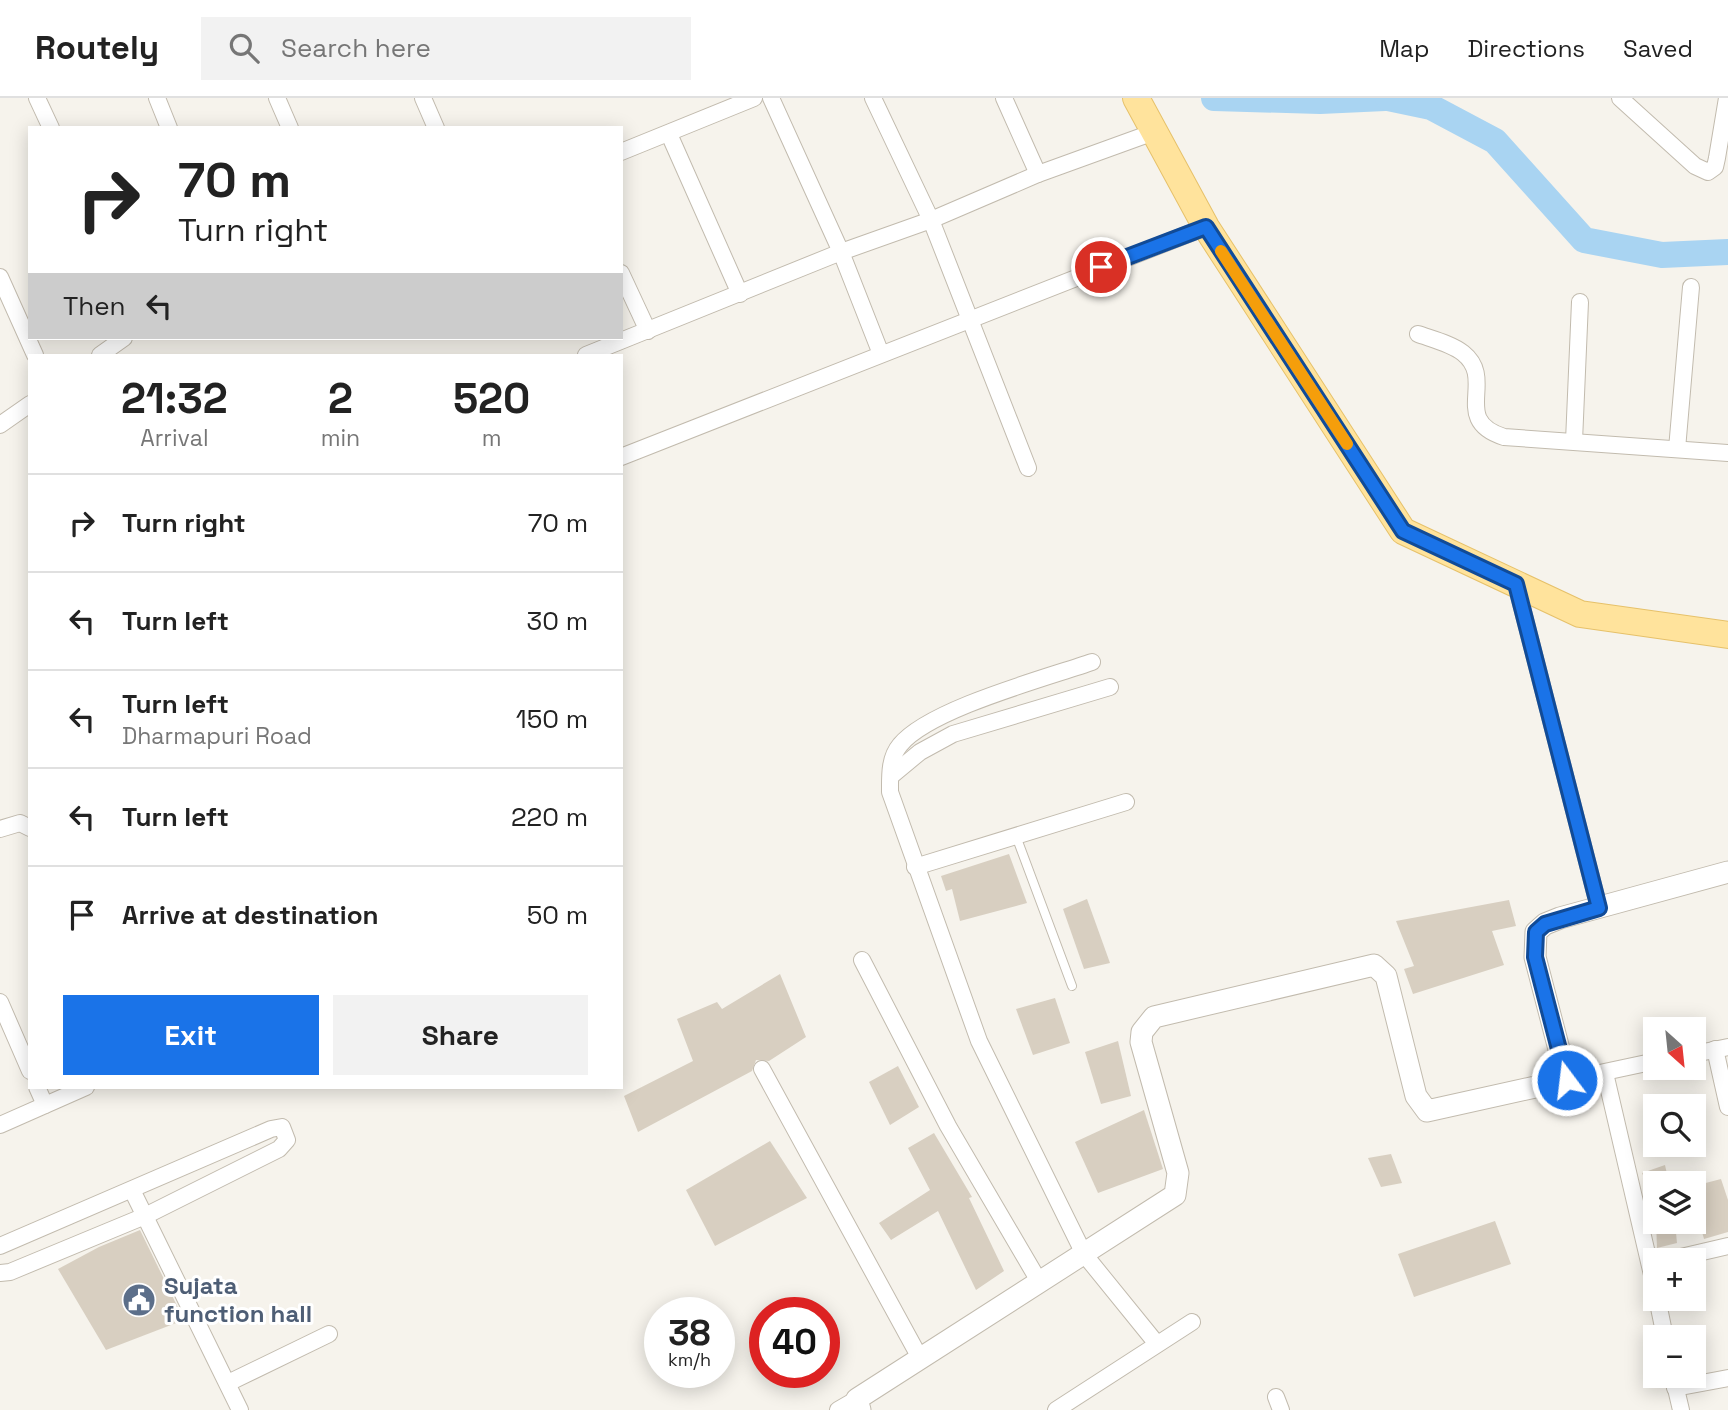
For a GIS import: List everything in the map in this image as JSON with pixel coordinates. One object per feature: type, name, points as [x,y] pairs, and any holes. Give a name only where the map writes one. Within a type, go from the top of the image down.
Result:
[{"type":"main road","points":[[1136,98],[1206,227],[1403,531],[1580,614],[1728,635]]},
{"type":"street","points":[[37,98],[50,126]]},
{"type":"street","points":[[156,98],[168,126]]},
{"type":"street","points":[[277,98],[289,126]]},
{"type":"street","points":[[423,98],[435,126]]},
{"type":"street","points":[[623,151],[754,98]]},
{"type":"street","points":[[771,98],[841,252],[881,354]]},
{"type":"street","points":[[873,98],[931,220],[1028,468]]},
{"type":"street","points":[[1004,98],[1038,174]]},
{"type":"street","points":[[1620,98],[1695,166],[1708,172],[1715,167],[1727,98]]},
{"type":"street","points":[[589,354],[841,252],[931,220],[1038,174],[1154,132]]},
{"type":"street","points":[[669,134],[740,295]]},
{"type":"street","points":[[623,456],[1206,227]]},
{"type":"street","points":[[0,277],[28,339]]},
{"type":"street","points":[[623,278],[648,331]]},
{"type":"street","points":[[1677,449],[1691,287]]},
{"type":"street","points":[[1574,441],[1580,302]]},
{"type":"street","points":[[1418,334],[1462,352],[1469,360],[1477,379],[1477,415],[1483,429],[1504,437],[1728,453]]},
{"type":"street","points":[[101,354],[121,340]]},
{"type":"street","points":[[0,425],[28,405]]},
{"type":"street","points":[[1516,584],[1599,908]]},
{"type":"street","points":[[1092,662],[967,704],[911,734],[892,758],[892,806],[979,1041],[1084,1254],[1157,1344]]},
{"type":"street","points":[[891,776],[920,752],[953,734],[1110,687]]},
{"type":"street","points":[[915,867],[1126,802]]},
{"type":"street","points":[[0,829],[20,823],[28,827]]},
{"type":"street","points":[[1567,1080],[1535,957],[1536,932],[1545,924],[1728,873]]},
{"type":"street","points":[[862,960],[948,1126],[1040,1283]]},
{"type":"street","points":[[838,1410],[859,1404],[920,1358],[1175,1195],[1178,1173],[1141,1042],[1147,1023],[1164,1013],[1374,965],[1386,976],[1416,1096],[1427,1111],[1436,1112],[1643,1064]]},
{"type":"street","points":[[0,1002],[28,1066]]},
{"type":"street","points":[[1722,1048],[1728,1107]]},
{"type":"street","points":[[762,1069],[920,1358]]},
{"type":"street","points":[[1605,1073],[1649,1248]]},
{"type":"street","points":[[38,1089],[45,1105]]},
{"type":"street","points":[[0,1125],[81,1089]]},
{"type":"street","points":[[0,1247],[271,1129],[282,1127],[286,1131],[287,1140],[279,1149],[145,1216],[10,1272],[0,1273]]},
{"type":"street","points":[[132,1190],[240,1410]]},
{"type":"street","points":[[1706,1251],[1728,1246]]},
{"type":"street","points":[[1064,1408],[1192,1322]]},
{"type":"street","points":[[228,1383],[329,1334]]},
{"type":"street","points":[[1706,1380],[1728,1378]]},
{"type":"street","points":[[1676,1388],[1681,1410]]},
{"type":"lane","points":[[1016,836],[1072,986]]},
{"type":"building","points":[[1009,854],[1027,903],[960,921],[952,889],[946,891],[941,876]]},
{"type":"building","points":[[1087,899],[1110,963],[1084,969],[1063,909]]},
{"type":"building","points":[[1509,900],[1516,926],[1492,931],[1504,965],[1413,994],[1404,969],[1414,966],[1396,921]]},
{"type":"building","points":[[780,974],[806,1037],[769,1061],[756,1060],[752,1071],[638,1132],[624,1096],[693,1061],[677,1019],[717,1002],[722,1009]]},
{"type":"building","points":[[1055,998],[1070,1043],[1033,1055],[1016,1009]]},
{"type":"building","points":[[1118,1041],[1131,1096],[1101,1104],[1085,1052]]},
{"type":"building","points":[[898,1066],[919,1107],[890,1125],[869,1082]]},
{"type":"building","points":[[1144,1110],[1163,1169],[1098,1193],[1075,1142]]},
{"type":"building","points":[[934,1133],[972,1197],[969,1198],[1004,1271],[976,1290],[938,1211],[891,1240],[879,1223],[930,1190],[908,1148]]},
{"type":"building","points":[[770,1141],[807,1198],[715,1246],[686,1190]]},
{"type":"building","points":[[1391,1154],[1402,1183],[1381,1187],[1368,1158]]},
{"type":"building","points":[[1665,1165],[1666,1171],[1648,1171]]},
{"type":"building","points":[[1721,1179],[1728,1200],[1728,1232],[1704,1239],[1703,1234],[1706,1234],[1706,1183]]},
{"type":"building","points":[[1495,1221],[1511,1264],[1414,1297],[1398,1254]]},
{"type":"building","points":[[140,1230],[184,1320],[106,1350],[58,1269],[99,1247]]},
{"type":"building","points":[[1656,1234],[1676,1234],[1677,1243],[1657,1248]]},
{"type":"waterway","points":[[1214,98],[1320,101],[1385,98]]},
{"type":"waterway","points":[[1388,98],[1431,107],[1495,141],[1584,240],[1662,255],[1728,252]]},
{"type":"slow traffic","points":[[1221,251],[1347,444]]},
{"type":"place","name":"Sujata function hall","points":[[139,1300]]},
{"type":"route","points":[[1101,267],[1206,227],[1403,531],[1516,584],[1599,908],[1560,918],[1545,924],[1536,932],[1535,957],[1567,1080]]}]
